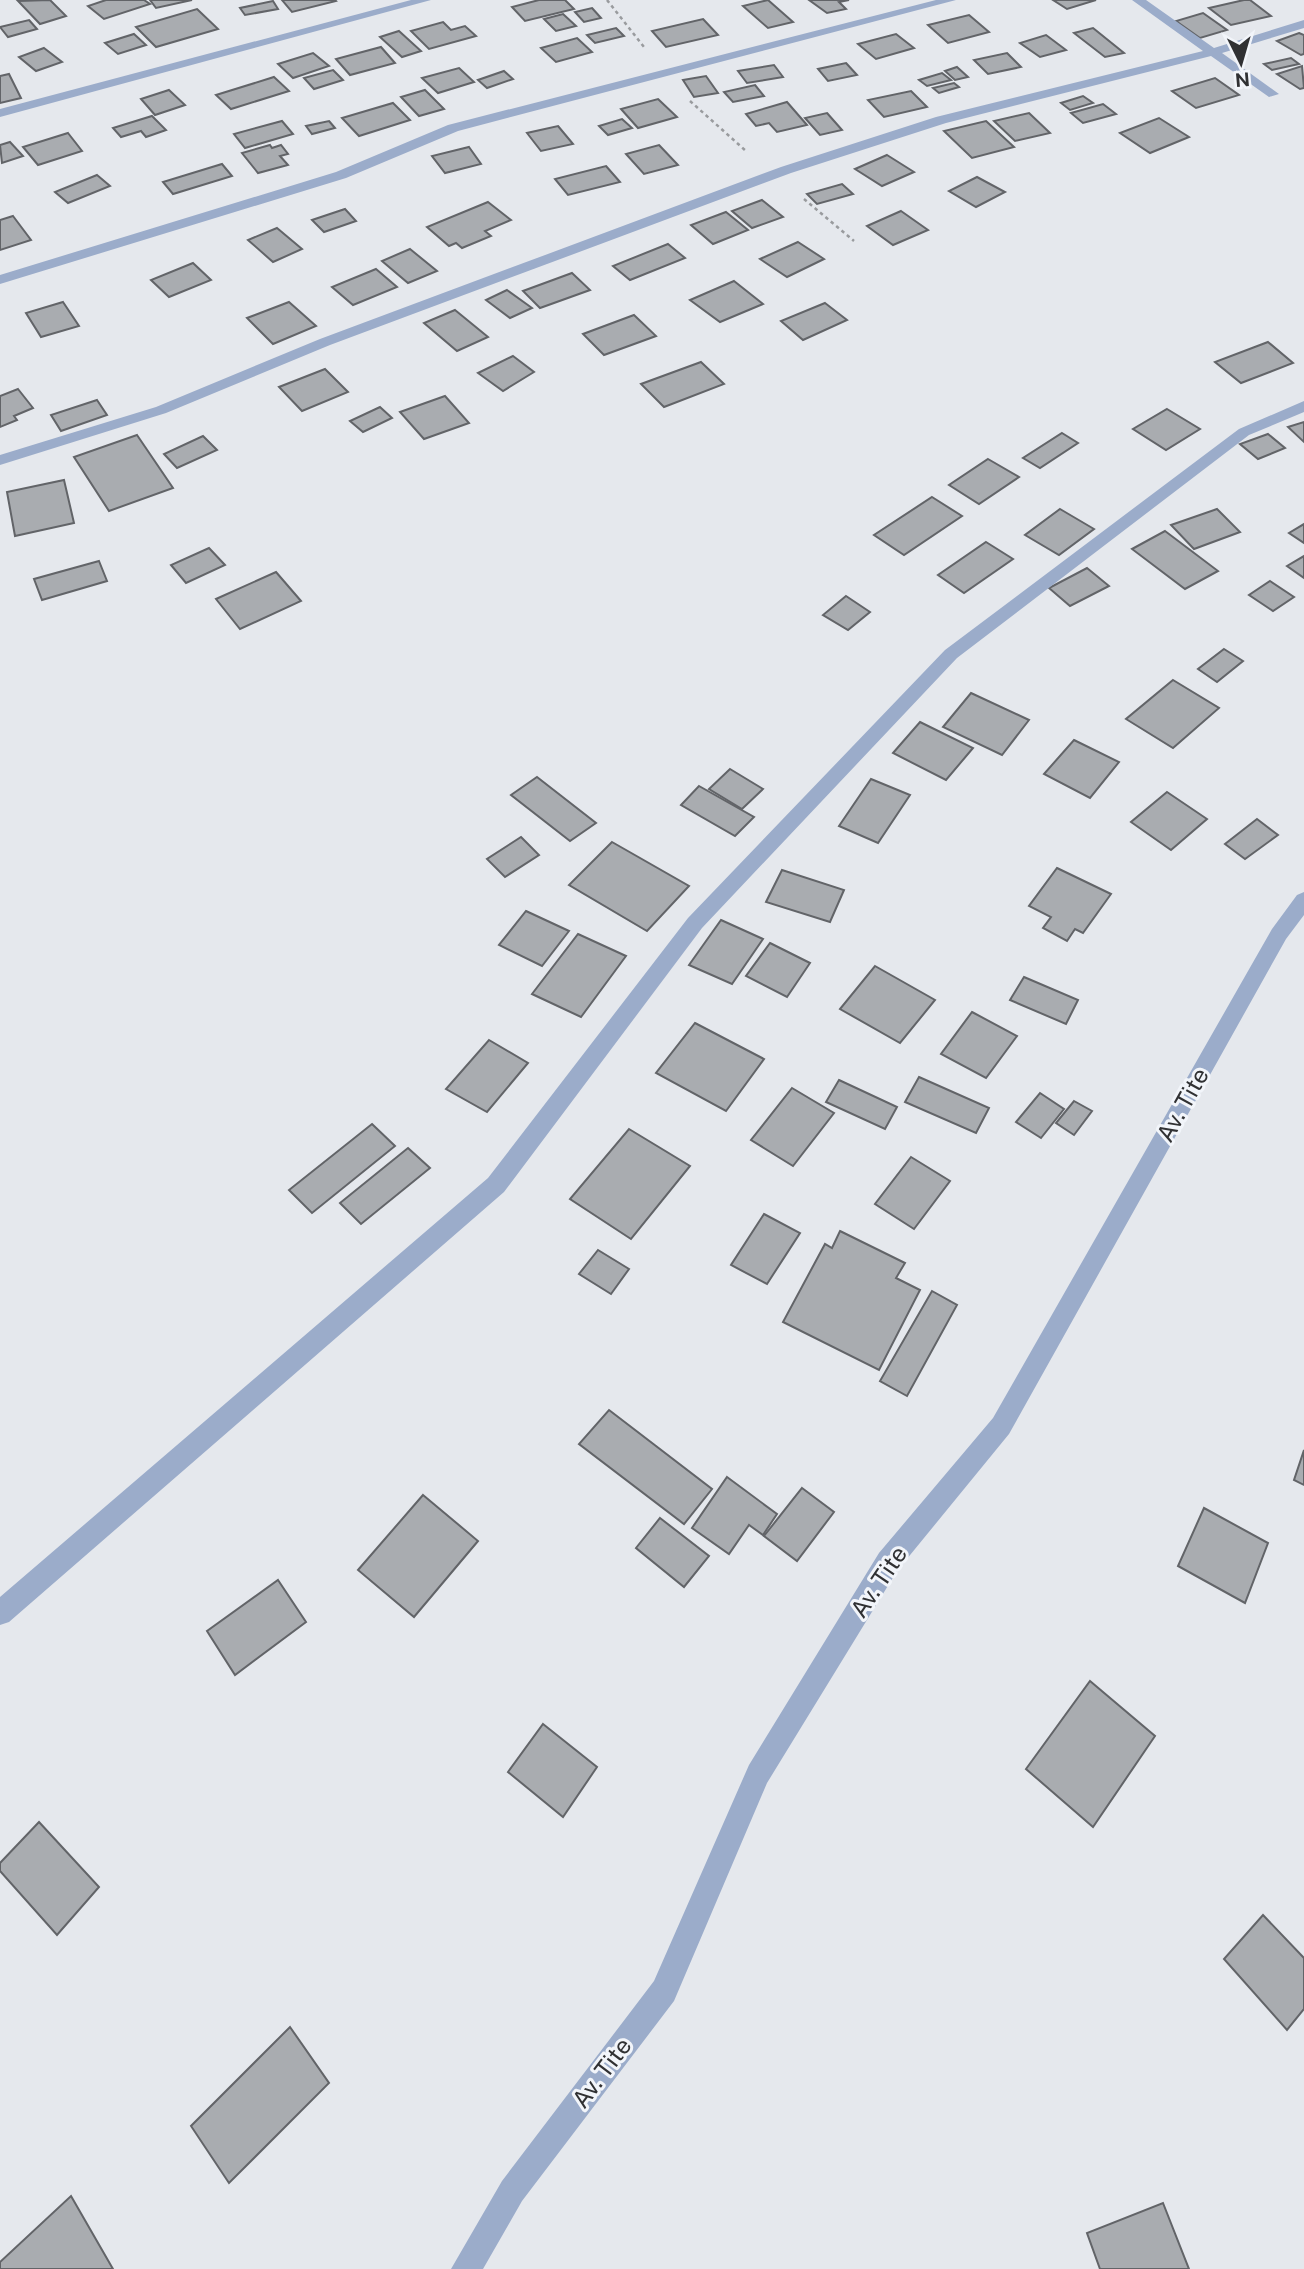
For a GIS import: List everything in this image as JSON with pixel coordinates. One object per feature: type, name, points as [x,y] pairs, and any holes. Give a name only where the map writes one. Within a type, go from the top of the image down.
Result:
[{"type":"street","points":[[0,113],[425,0]]},
{"type":"street","points":[[0,280],[341,175],[453,128],[950,0]]},
{"type":"street","points":[[1138,0],[1273,94]]},
{"type":"street","points":[[0,460],[161,410],[325,342],[774,175],[942,120],[1213,52],[1304,24]]},
{"type":"street","points":[[0,1613],[496,1185],[695,923],[951,654],[1244,432],[1304,406]]},
{"type":"street","name":"Av. Tite","points":[[466,2269],[512,2191],[664,1991],[758,1774],[888,1562],[1001,1426],[1279,934],[1304,900]]},
{"type":"path","points":[[607,0],[648,52],[660,75],[774,175],[855,241]]},
{"type":"building","points":[[50,0],[66,16],[40,24],[18,1]]},
{"type":"building","points":[[106,0],[144,0],[150,4],[104,19],[88,6]]},
{"type":"building","points":[[150,0],[192,0],[156,8]]},
{"type":"building","points":[[282,0],[335,0],[336,1],[292,12]]},
{"type":"building","points":[[539,0],[565,0],[574,9],[525,21],[512,7]]},
{"type":"building","points":[[768,0],[793,22],[768,28],[743,6]]},
{"type":"building","points":[[809,0],[849,0],[839,2],[846,9],[827,13]]},
{"type":"building","points":[[1053,0],[1096,0],[1067,9]]},
{"type":"building","points":[[1250,0],[1271,16],[1231,25],[1209,8]]},
{"type":"building","points":[[273,1],[278,9],[245,15],[240,8]]},
{"type":"building","points":[[592,8],[601,18],[584,22],[575,12]]},
{"type":"building","points":[[197,9],[218,29],[156,47],[136,27]]},
{"type":"building","points":[[1203,13],[1227,30],[1200,38],[1176,21]]},
{"type":"building","points":[[563,14],[576,26],[556,31],[544,19]]},
{"type":"building","points":[[969,15],[989,32],[948,43],[928,25]]},
{"type":"building","points":[[703,19],[718,35],[666,47],[652,31]]},
{"type":"building","points":[[29,20],[37,29],[8,37],[0,27]]},
{"type":"building","points":[[443,22],[451,30],[465,26],[476,36],[429,49],[411,31]]},
{"type":"building","points":[[616,28],[624,36],[595,43],[587,35]]},
{"type":"building","points":[[1093,28],[1124,53],[1105,57],[1074,33]]},
{"type":"building","points":[[399,31],[421,51],[402,57],[380,37]]},
{"type":"building","points":[[1299,33],[1304,35],[1304,54],[1301,55],[1277,41]]},
{"type":"building","points":[[134,34],[146,45],[118,54],[105,43]]},
{"type":"building","points":[[896,34],[914,48],[876,59],[858,44]]},
{"type":"building","points":[[1046,35],[1066,50],[1040,57],[1020,43]]},
{"type":"building","points":[[577,38],[592,52],[556,62],[541,48]]},
{"type":"building","points":[[381,47],[395,63],[350,75],[336,59]]},
{"type":"building","points":[[44,48],[62,62],[36,71],[19,57]]},
{"type":"building","points":[[313,53],[329,66],[293,78],[278,64]]},
{"type":"building","points":[[1007,53],[1021,67],[988,74],[974,60]]},
{"type":"building","points":[[1291,58],[1299,64],[1272,70],[1264,64]]},
{"type":"building","points":[[846,63],[857,75],[828,81],[818,69]]},
{"type":"building","points":[[774,65],[783,77],[747,83],[738,71]]},
{"type":"building","points":[[1302,66],[1304,88],[1300,89],[1277,74]]},
{"type":"building","points":[[957,67],[968,77],[955,80],[945,71]]},
{"type":"building","points":[[459,68],[474,82],[438,93],[422,78]]},
{"type":"building","points":[[333,70],[343,80],[314,89],[304,78]]},
{"type":"building","points":[[504,71],[513,79],[487,88],[478,80]]},
{"type":"building","points":[[942,73],[951,80],[927,86],[919,80]]},
{"type":"building","points":[[9,74],[21,98],[0,103],[0,76]]},
{"type":"building","points":[[706,76],[718,93],[694,97],[683,80]]},
{"type":"building","points":[[274,77],[289,91],[231,109],[216,95]]},
{"type":"building","points":[[1215,78],[1239,95],[1196,108],[1172,91]]},
{"type":"building","points":[[954,83],[959,87],[939,93],[933,88]]},
{"type":"building","points":[[755,85],[764,96],[733,102],[724,92]]},
{"type":"building","points":[[169,90],[185,105],[155,115],[141,99]]},
{"type":"building","points":[[425,90],[444,109],[419,116],[401,97]]},
{"type":"building","points":[[911,91],[927,107],[884,117],[868,100]]},
{"type":"building","points":[[1083,96],[1093,103],[1070,110],[1061,103]]},
{"type":"building","points":[[658,99],[677,117],[638,128],[621,109]]},
{"type":"building","points":[[787,102],[807,125],[777,132],[769,123],[756,126],[746,114]]},
{"type":"building","points":[[393,103],[410,120],[359,136],[342,118]]},
{"type":"building","points":[[1103,104],[1116,114],[1083,123],[1071,113]]},
{"type":"building","points":[[827,113],[842,130],[820,135],[805,118]]},
{"type":"building","points":[[1029,113],[1050,133],[1015,141],[994,121]]},
{"type":"building","points":[[152,116],[166,130],[146,137],[141,131],[121,137],[113,128]]},
{"type":"building","points":[[1159,118],[1189,137],[1150,153],[1120,133]]},
{"type":"building","points":[[622,119],[632,128],[608,135],[599,126]]},
{"type":"building","points":[[282,121],[293,134],[245,148],[234,134]]},
{"type":"building","points":[[329,121],[335,128],[312,134],[306,126]]},
{"type":"building","points":[[986,121],[1014,147],[972,158],[944,131]]},
{"type":"building","points":[[558,126],[573,144],[541,151],[527,133]]},
{"type":"building","points":[[68,133],[82,151],[38,165],[23,147]]},
{"type":"building","points":[[10,142],[23,156],[2,163],[0,145]]},
{"type":"building","points":[[270,145],[272,148],[281,145],[288,154],[280,156],[288,165],[258,173],[242,153]]},
{"type":"building","points":[[659,145],[678,165],[644,174],[626,154]]},
{"type":"building","points":[[469,147],[481,164],[445,173],[432,156]]},
{"type":"building","points":[[887,155],[914,172],[882,186],[855,169]]},
{"type":"building","points":[[222,164],[232,176],[173,194],[163,182]]},
{"type":"building","points":[[606,166],[620,182],[568,195],[555,179]]},
{"type":"building","points":[[97,175],[110,186],[68,203],[55,192]]},
{"type":"building","points":[[977,177],[1005,192],[976,207],[949,191]]},
{"type":"building","points":[[842,184],[853,194],[817,204],[807,194]]},
{"type":"building","points":[[762,200],[783,217],[752,228],[732,211]]},
{"type":"building","points":[[488,202],[511,220],[485,231],[491,236],[462,248],[456,243],[449,246],[427,227]]},
{"type":"building","points":[[345,209],[356,221],[324,232],[312,220]]},
{"type":"building","points":[[901,211],[928,230],[893,245],[867,226]]},
{"type":"building","points":[[726,212],[748,230],[713,244],[691,225]]},
{"type":"building","points":[[13,216],[31,240],[0,250],[0,220]]},
{"type":"building","points":[[277,228],[302,249],[273,262],[248,240]]},
{"type":"building","points":[[798,242],[824,259],[787,277],[760,259]]},
{"type":"building","points":[[668,244],[685,258],[630,280],[613,266]]},
{"type":"building","points":[[410,249],[437,271],[408,283],[382,261]]},
{"type":"building","points":[[193,263],[211,280],[169,297],[151,280]]},
{"type":"building","points":[[376,269],[397,287],[353,305],[332,287]]},
{"type":"building","points":[[572,273],[590,290],[540,308],[523,291]]},
{"type":"building","points":[[734,281],[763,304],[720,322],[690,300]]},
{"type":"building","points":[[507,290],[532,308],[510,318],[486,300]]},
{"type":"building","points":[[63,302],[79,326],[41,337],[26,313]]},
{"type":"building","points":[[289,302],[316,326],[273,344],[247,318]]},
{"type":"building","points":[[825,303],[847,320],[803,340],[781,321]]},
{"type":"building","points":[[455,310],[488,337],[457,351],[424,323]]},
{"type":"building","points":[[634,315],[656,336],[604,355],[583,334]]},
{"type":"building","points":[[1268,342],[1293,363],[1241,383],[1215,362]]},
{"type":"building","points":[[513,356],[534,372],[503,391],[478,373]]},
{"type":"building","points":[[701,362],[724,384],[664,407],[641,384]]},
{"type":"building","points":[[325,369],[348,392],[302,411],[279,387]]},
{"type":"building","points":[[18,389],[33,408],[14,416],[17,420],[0,427],[0,396]]},
{"type":"building","points":[[445,396],[469,423],[424,439],[400,412]]},
{"type":"building","points":[[97,400],[107,415],[61,431],[51,415]]},
{"type":"building","points":[[380,407],[392,418],[363,432],[350,421]]},
{"type":"building","points":[[1167,409],[1200,429],[1166,450],[1133,429]]},
{"type":"building","points":[[1304,422],[1304,442],[1288,427]]},
{"type":"building","points":[[1062,433],[1078,443],[1040,468],[1023,458]]},
{"type":"building","points":[[1268,434],[1285,448],[1258,459],[1240,444]]},
{"type":"building","points":[[137,435],[173,488],[109,511],[74,457]]},
{"type":"building","points":[[203,436],[217,450],[177,468],[164,454]]},
{"type":"building","points":[[988,459],[1019,477],[979,504],[949,485]]},
{"type":"building","points":[[64,480],[74,523],[15,536],[7,492]]},
{"type":"building","points":[[932,497],[962,516],[904,555],[874,535]]},
{"type":"building","points":[[1060,509],[1094,529],[1059,555],[1025,535]]},
{"type":"building","points":[[1217,509],[1240,532],[1194,549],[1171,525]]},
{"type":"building","points":[[1304,524],[1304,543],[1289,533]]},
{"type":"building","points":[[1165,531],[1218,571],[1185,589],[1132,549]]},
{"type":"building","points":[[986,542],[1013,559],[964,593],[938,575]]},
{"type":"building","points":[[209,548],[225,565],[186,583],[171,565]]},
{"type":"building","points":[[1304,556],[1304,578],[1287,566]]},
{"type":"building","points":[[99,561],[107,581],[42,600],[34,579]]},
{"type":"building","points":[[1087,568],[1109,586],[1070,606],[1049,588]]},
{"type":"building","points":[[276,572],[301,601],[240,629],[216,599]]},
{"type":"building","points":[[1270,581],[1294,597],[1273,611],[1249,595]]},
{"type":"building","points":[[846,596],[870,612],[848,630],[823,615]]},
{"type":"building","points":[[1224,649],[1243,661],[1217,682],[1198,669]]},
{"type":"building","points":[[1173,680],[1219,708],[1173,748],[1126,719]]},
{"type":"building","points":[[971,693],[1029,720],[1002,755],[943,727]]},
{"type":"building","points":[[920,722],[973,748],[946,780],[893,753]]},
{"type":"building","points":[[1074,740],[1119,762],[1090,798],[1044,774]]},
{"type":"building","points":[[730,769],[763,789],[742,809],[709,789]]},
{"type":"building","points":[[537,777],[596,823],[570,841],[511,795]]},
{"type":"building","points":[[871,779],[910,795],[878,843],[839,826]]},
{"type":"building","points":[[699,786],[754,817],[735,836],[681,805]]},
{"type":"building","points":[[1167,792],[1207,819],[1171,850],[1131,822]]},
{"type":"building","points":[[1257,819],[1278,835],[1245,859],[1225,844]]},
{"type":"building","points":[[521,837],[539,855],[505,877],[487,859]]},
{"type":"building","points":[[612,842],[689,886],[647,931],[569,885]]},
{"type":"building","points":[[1057,868],[1111,894],[1083,933],[1075,929],[1067,941],[1043,928],[1051,917],[1029,906]]},
{"type":"building","points":[[782,870],[844,890],[830,922],[766,902]]},
{"type":"building","points":[[526,911],[569,931],[542,966],[499,945]]},
{"type":"building","points":[[721,920],[763,939],[732,984],[689,965]]},
{"type":"building","points":[[578,934],[626,956],[581,1017],[532,994]]},
{"type":"building","points":[[770,943],[810,963],[787,997],[746,976]]},
{"type":"building","points":[[875,966],[935,1000],[900,1043],[840,1009]]},
{"type":"building","points":[[1024,977],[1078,1000],[1066,1024],[1010,1000]]},
{"type":"building","points":[[972,1012],[1017,1036],[986,1078],[941,1054]]},
{"type":"building","points":[[695,1023],[764,1059],[726,1111],[656,1073]]},
{"type":"building","points":[[489,1040],[528,1063],[487,1112],[446,1089]]},
{"type":"building","points":[[919,1077],[989,1108],[976,1133],[905,1102]]},
{"type":"building","points":[[839,1080],[897,1107],[885,1129],[826,1102]]},
{"type":"building","points":[[792,1088],[834,1113],[793,1166],[751,1140]]},
{"type":"building","points":[[1040,1093],[1064,1109],[1041,1138],[1016,1122]]},
{"type":"building","points":[[1074,1101],[1092,1111],[1074,1135],[1056,1123]]},
{"type":"building","points":[[372,1124],[395,1146],[312,1213],[289,1190]]},
{"type":"building","points":[[629,1129],[690,1166],[631,1239],[570,1199]]},
{"type":"building","points":[[408,1148],[430,1168],[361,1224],[340,1203]]},
{"type":"building","points":[[911,1157],[950,1181],[914,1229],[875,1204]]},
{"type":"building","points":[[764,1214],[800,1233],[767,1284],[731,1265]]},
{"type":"building","points":[[840,1231],[905,1263],[896,1278],[920,1290],[879,1370],[783,1322],[825,1244],[832,1248]]},
{"type":"building","points":[[598,1250],[629,1269],[611,1294],[579,1274]]},
{"type":"building","points":[[932,1291],[957,1305],[907,1396],[880,1381]]},
{"type":"building","points":[[609,1410],[712,1489],[684,1524],[579,1444]]},
{"type":"building","points":[[1304,1450],[1304,1485],[1294,1480]]},
{"type":"building","points":[[727,1477],[777,1514],[763,1535],[749,1525],[729,1554],[692,1528]]},
{"type":"building","points":[[802,1488],[834,1512],[797,1561],[764,1536]]},
{"type":"building","points":[[423,1495],[478,1541],[414,1617],[358,1570]]},
{"type":"building","points":[[1204,1508],[1268,1543],[1245,1603],[1178,1566]]},
{"type":"building","points":[[660,1518],[709,1556],[684,1587],[636,1548]]},
{"type":"building","points":[[278,1580],[306,1622],[235,1675],[207,1631]]},
{"type":"building","points":[[1090,1681],[1155,1736],[1093,1827],[1026,1769]]},
{"type":"building","points":[[543,1724],[597,1767],[563,1817],[508,1772]]},
{"type":"building","points":[[39,1822],[99,1887],[57,1935],[0,1871],[0,1863]]},
{"type":"building","points":[[1263,1915],[1304,1958],[1304,2009],[1287,2030],[1224,1959]]},
{"type":"building","points":[[290,2027],[329,2083],[229,2183],[191,2126]]},
{"type":"building","points":[[71,2196],[113,2269],[0,2269],[0,2262]]},
{"type":"building","points":[[1163,2203],[1189,2269],[1100,2269],[1087,2233]]}]
